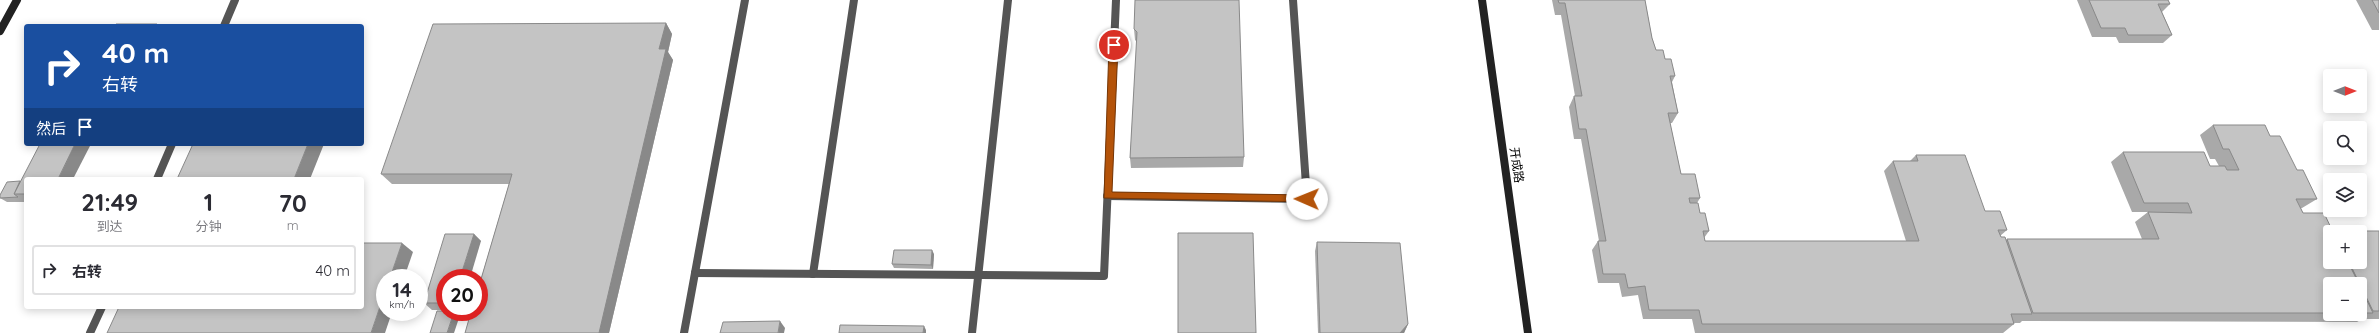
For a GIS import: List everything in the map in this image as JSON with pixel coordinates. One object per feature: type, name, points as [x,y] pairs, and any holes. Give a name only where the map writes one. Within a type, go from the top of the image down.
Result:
[{"type":"street","points":[[0,31],[17,0]]},
{"type":"street","name":"开成路","points":[[1482,0],[1528,333]]},
{"type":"lane","points":[[225,24],[235,0]]},
{"type":"lane","points":[[684,333],[745,0]]},
{"type":"lane","points":[[813,274],[854,0]]},
{"type":"lane","points":[[972,333],[1008,0]]},
{"type":"lane","points":[[695,273],[1104,276],[1116,0]]},
{"type":"lane","points":[[1108,196],[1307,199],[1293,0]]},
{"type":"lane","points":[[158,177],[171,146]]},
{"type":"lane","points":[[90,333],[101,309]]},
{"type":"building","points":[[1135,0],[1239,0],[1244,157],[1130,158],[1137,32],[1134,29]]},
{"type":"building","points":[[1558,0],[1645,0],[1652,38],[1656,50],[1663,50],[1665,59],[1671,59],[1675,76],[1670,76],[1678,113],[1668,113],[1681,174],[1695,174],[1700,198],[1689,198],[1690,203],[1698,203],[1700,213],[1705,213],[1709,231],[1703,231],[1705,241],[1919,241],[1893,161],[1918,161],[1916,155],[1965,155],[1985,211],[2000,211],[2007,230],[1998,230],[2001,237],[2005,237],[2032,314],[2011,314],[2014,324],[1702,324],[1699,310],[1649,310],[1645,286],[1628,288],[1625,274],[1603,274],[1598,241],[1606,241],[1586,129],[1579,129],[1574,96],[1582,96],[1565,3],[1559,3]]},
{"type":"building","points":[[2089,0],[2168,0],[2170,4],[2158,4],[2172,35],[2128,35],[2125,28],[2101,28]]},
{"type":"building","points":[[2372,0],[2379,0],[2379,13]]},
{"type":"building","points":[[666,23],[659,49],[666,49],[599,333],[465,333],[468,321],[488,321],[488,269],[484,269],[512,174],[381,174],[433,24]]},
{"type":"building","points":[[2213,125],[2265,125],[2270,136],[2280,136],[2297,170],[2303,170],[2317,199],[2296,199],[2303,213],[2323,213],[2323,217],[2326,217],[2330,225],[2323,225],[2323,269],[2352,269],[2356,277],[2323,277],[2323,313],[2033,313],[2007,239],[2159,239],[2148,212],[2192,213],[2188,203],[2144,203],[2123,152],[2204,152],[2210,166],[2225,166],[2227,170],[2239,170],[2229,149],[2223,149]]},
{"type":"building","points":[[39,146],[74,146],[59,177],[24,177],[24,194],[14,194]]},
{"type":"building","points":[[192,146],[307,146],[295,177],[178,177]]},
{"type":"building","points":[[20,181],[14,194],[18,197],[0,198],[0,195],[7,182]]},
{"type":"building","points":[[2367,231],[2379,231],[2379,311],[2373,311],[2367,299],[2367,277],[2356,277],[2352,269],[2367,269]]},
{"type":"building","points":[[1178,233],[1253,233],[1256,333],[1178,333]]},
{"type":"building","points":[[445,234],[474,234],[463,269],[436,269],[436,303],[428,303],[428,290]]},
{"type":"building","points":[[1317,242],[1400,243],[1408,324],[1400,333],[1320,333]]},
{"type":"building","points":[[364,243],[402,243],[393,269],[376,269],[376,318],[371,333],[107,333],[118,309],[364,309]]},
{"type":"building","points":[[894,250],[932,250],[931,265],[892,264]]},
{"type":"building","points":[[2367,301],[2373,313],[2367,313]]},
{"type":"building","points":[[436,314],[436,321],[451,321],[447,333],[430,333]]},
{"type":"building","points":[[780,321],[778,333],[720,333],[723,322]]},
{"type":"building","points":[[840,325],[924,326],[923,333],[839,333]]},
{"type":"route","points":[[1114,45],[1108,196],[1307,199]]}]
